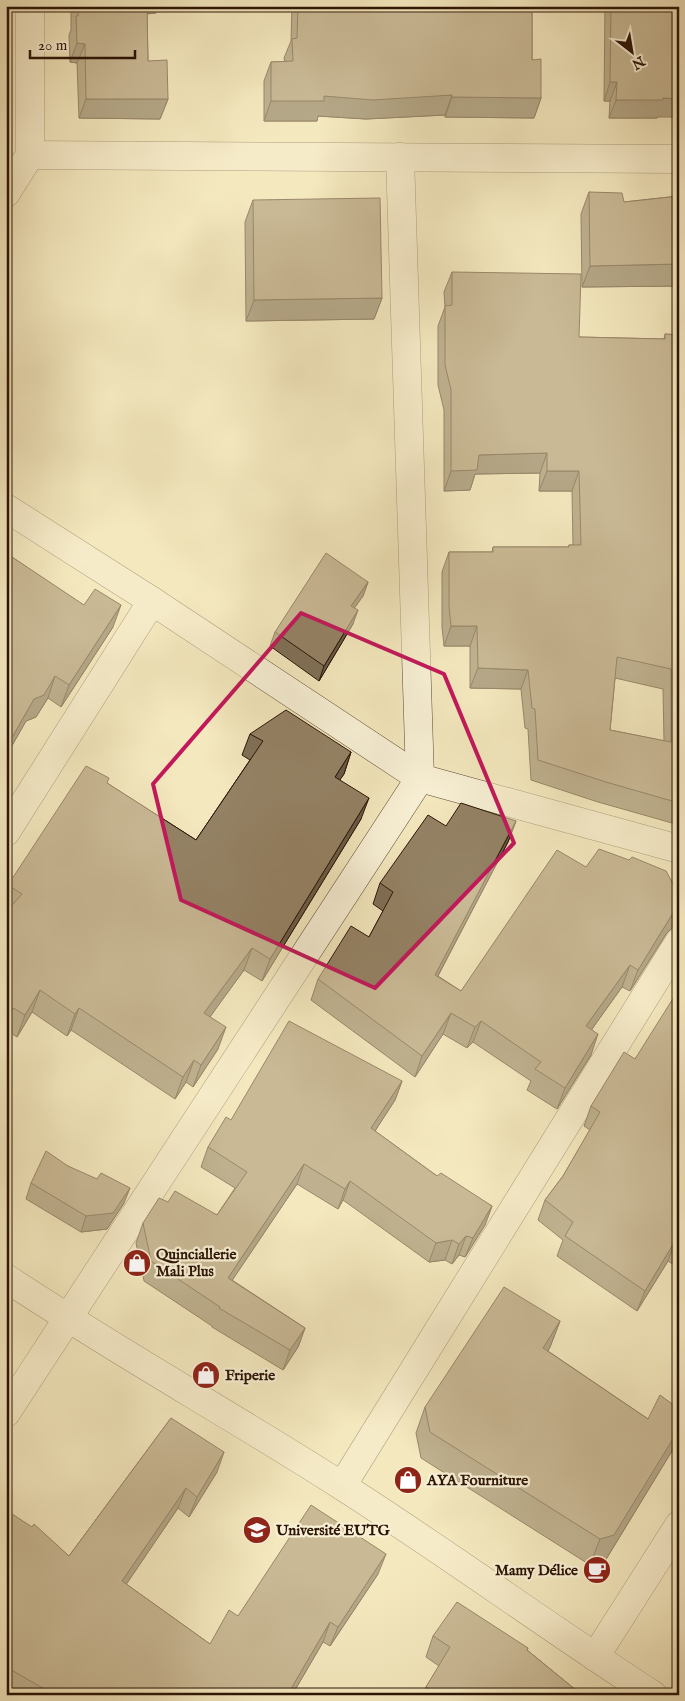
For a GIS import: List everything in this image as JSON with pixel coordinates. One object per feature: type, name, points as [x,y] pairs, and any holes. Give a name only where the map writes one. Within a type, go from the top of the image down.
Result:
[{"type":"street","points":[[6,193],[30,155],[30,6]]},
{"type":"street","points":[[30,155],[679,159]]},
{"type":"street","points":[[6,1413],[420,778],[400,157]]},
{"type":"street","points":[[6,508],[152,601],[420,778],[679,849]]},
{"type":"street","points":[[6,832],[152,601]]},
{"type":"street","points":[[342,1486],[679,942]]},
{"type":"street","points":[[6,1278],[68,1319],[342,1486],[653,1695]]},
{"type":"street","points":[[595,1657],[679,1525]]},
{"type":"highlighted area","points":[[301,613],[444,674],[514,843],[375,988],[181,900],[153,784]]},
{"type":"building","points":[[78,6],[147,6],[148,61],[167,60],[168,99],[86,99],[85,44],[77,43],[76,16],[78,16]]},
{"type":"building","points":[[298,6],[532,6],[532,60],[541,59],[541,98],[452,97],[452,95],[373,100],[324,96],[324,101],[271,101],[271,62],[293,61],[292,39],[297,38]]},
{"type":"building","points":[[611,6],[679,6],[679,99],[616,100],[617,82],[610,82]]},
{"type":"building","points":[[589,192],[622,193],[624,202],[679,196],[679,264],[590,266]]},
{"type":"building","points":[[380,198],[382,298],[254,300],[253,200]]},
{"type":"building","points":[[452,272],[581,274],[579,337],[665,339],[665,334],[679,335],[679,468],[677,468],[679,520],[679,803],[538,760],[535,709],[532,708],[528,670],[478,668],[477,626],[451,626],[449,552],[493,552],[493,547],[569,547],[569,545],[581,545],[579,471],[547,471],[547,453],[479,455],[477,470],[451,471],[451,390],[445,365],[445,306],[452,305]],"holes":[[[617,657],[671,669],[671,742],[610,730]]]},
{"type":"building","points":[[6,535],[11,538],[6,547]]},
{"type":"building","points":[[6,553],[84,605],[95,589],[121,605],[69,685],[55,676],[44,695],[34,699],[6,748]]},
{"type":"building","points":[[326,553],[368,582],[351,606],[358,610],[324,666],[275,632]]},
{"type":"building","points":[[286,710],[351,752],[335,777],[369,798],[270,959],[252,948],[204,1013],[226,1027],[201,1065],[194,1060],[183,1077],[79,1008],[75,1014],[40,990],[25,1015],[13,1008],[6,1019],[6,912],[22,894],[8,885],[86,766],[109,778],[107,783],[196,840],[263,741],[250,734]]},
{"type":"building","points":[[461,803],[516,821],[435,975],[461,991],[557,850],[586,867],[599,849],[629,860],[632,857],[666,871],[679,895],[679,908],[673,913],[638,970],[630,965],[586,1026],[598,1034],[565,1088],[535,1069],[541,1062],[481,1021],[475,1027],[451,1013],[422,1056],[318,979],[351,926],[369,937],[393,892],[380,883],[428,815],[446,826]]},
{"type":"building","points":[[674,997],[679,1000],[679,1243],[675,1241],[645,1291],[565,1236],[573,1222],[545,1200],[563,1176],[600,1112],[591,1106],[624,1052],[635,1059]]},
{"type":"building","points":[[289,1021],[402,1081],[371,1128],[437,1176],[441,1173],[492,1206],[473,1238],[466,1236],[459,1244],[452,1240],[436,1243],[350,1181],[345,1189],[304,1164],[228,1278],[305,1328],[290,1350],[219,1308],[151,1261],[143,1223],[159,1198],[168,1202],[175,1191],[217,1215],[247,1172],[208,1147],[226,1117],[231,1120]]},
{"type":"building","points":[[46,1151],[68,1166],[97,1179],[101,1173],[130,1188],[113,1213],[86,1216],[31,1183]]},
{"type":"building","points":[[504,1287],[560,1321],[543,1348],[648,1419],[660,1395],[679,1409],[679,1429],[614,1535],[600,1539],[430,1432],[425,1407]]},
{"type":"building","points":[[6,1335],[12,1339],[6,1348]]},
{"type":"building","points":[[171,1418],[224,1452],[197,1497],[186,1488],[122,1581],[210,1644],[229,1610],[238,1616],[311,1505],[386,1554],[338,1627],[330,1622],[292,1687],[300,1695],[55,1695],[6,1667],[6,1510],[32,1527],[34,1524],[69,1556]]},
{"type":"building","points":[[457,1602],[528,1648],[527,1650],[582,1695],[438,1695],[426,1687],[450,1647],[433,1636]]},
{"type":"place","name":"Quinciallerie Mali Plus","points":[[137,1263]]},
{"type":"place","name":"Friperie","points":[[206,1375]]},
{"type":"place","name":"AYA Fourniture","points":[[408,1480]]},
{"type":"place","name":"Université EUTG","points":[[257,1530]]},
{"type":"place","name":"Mamy Délice","points":[[597,1570]]}]
